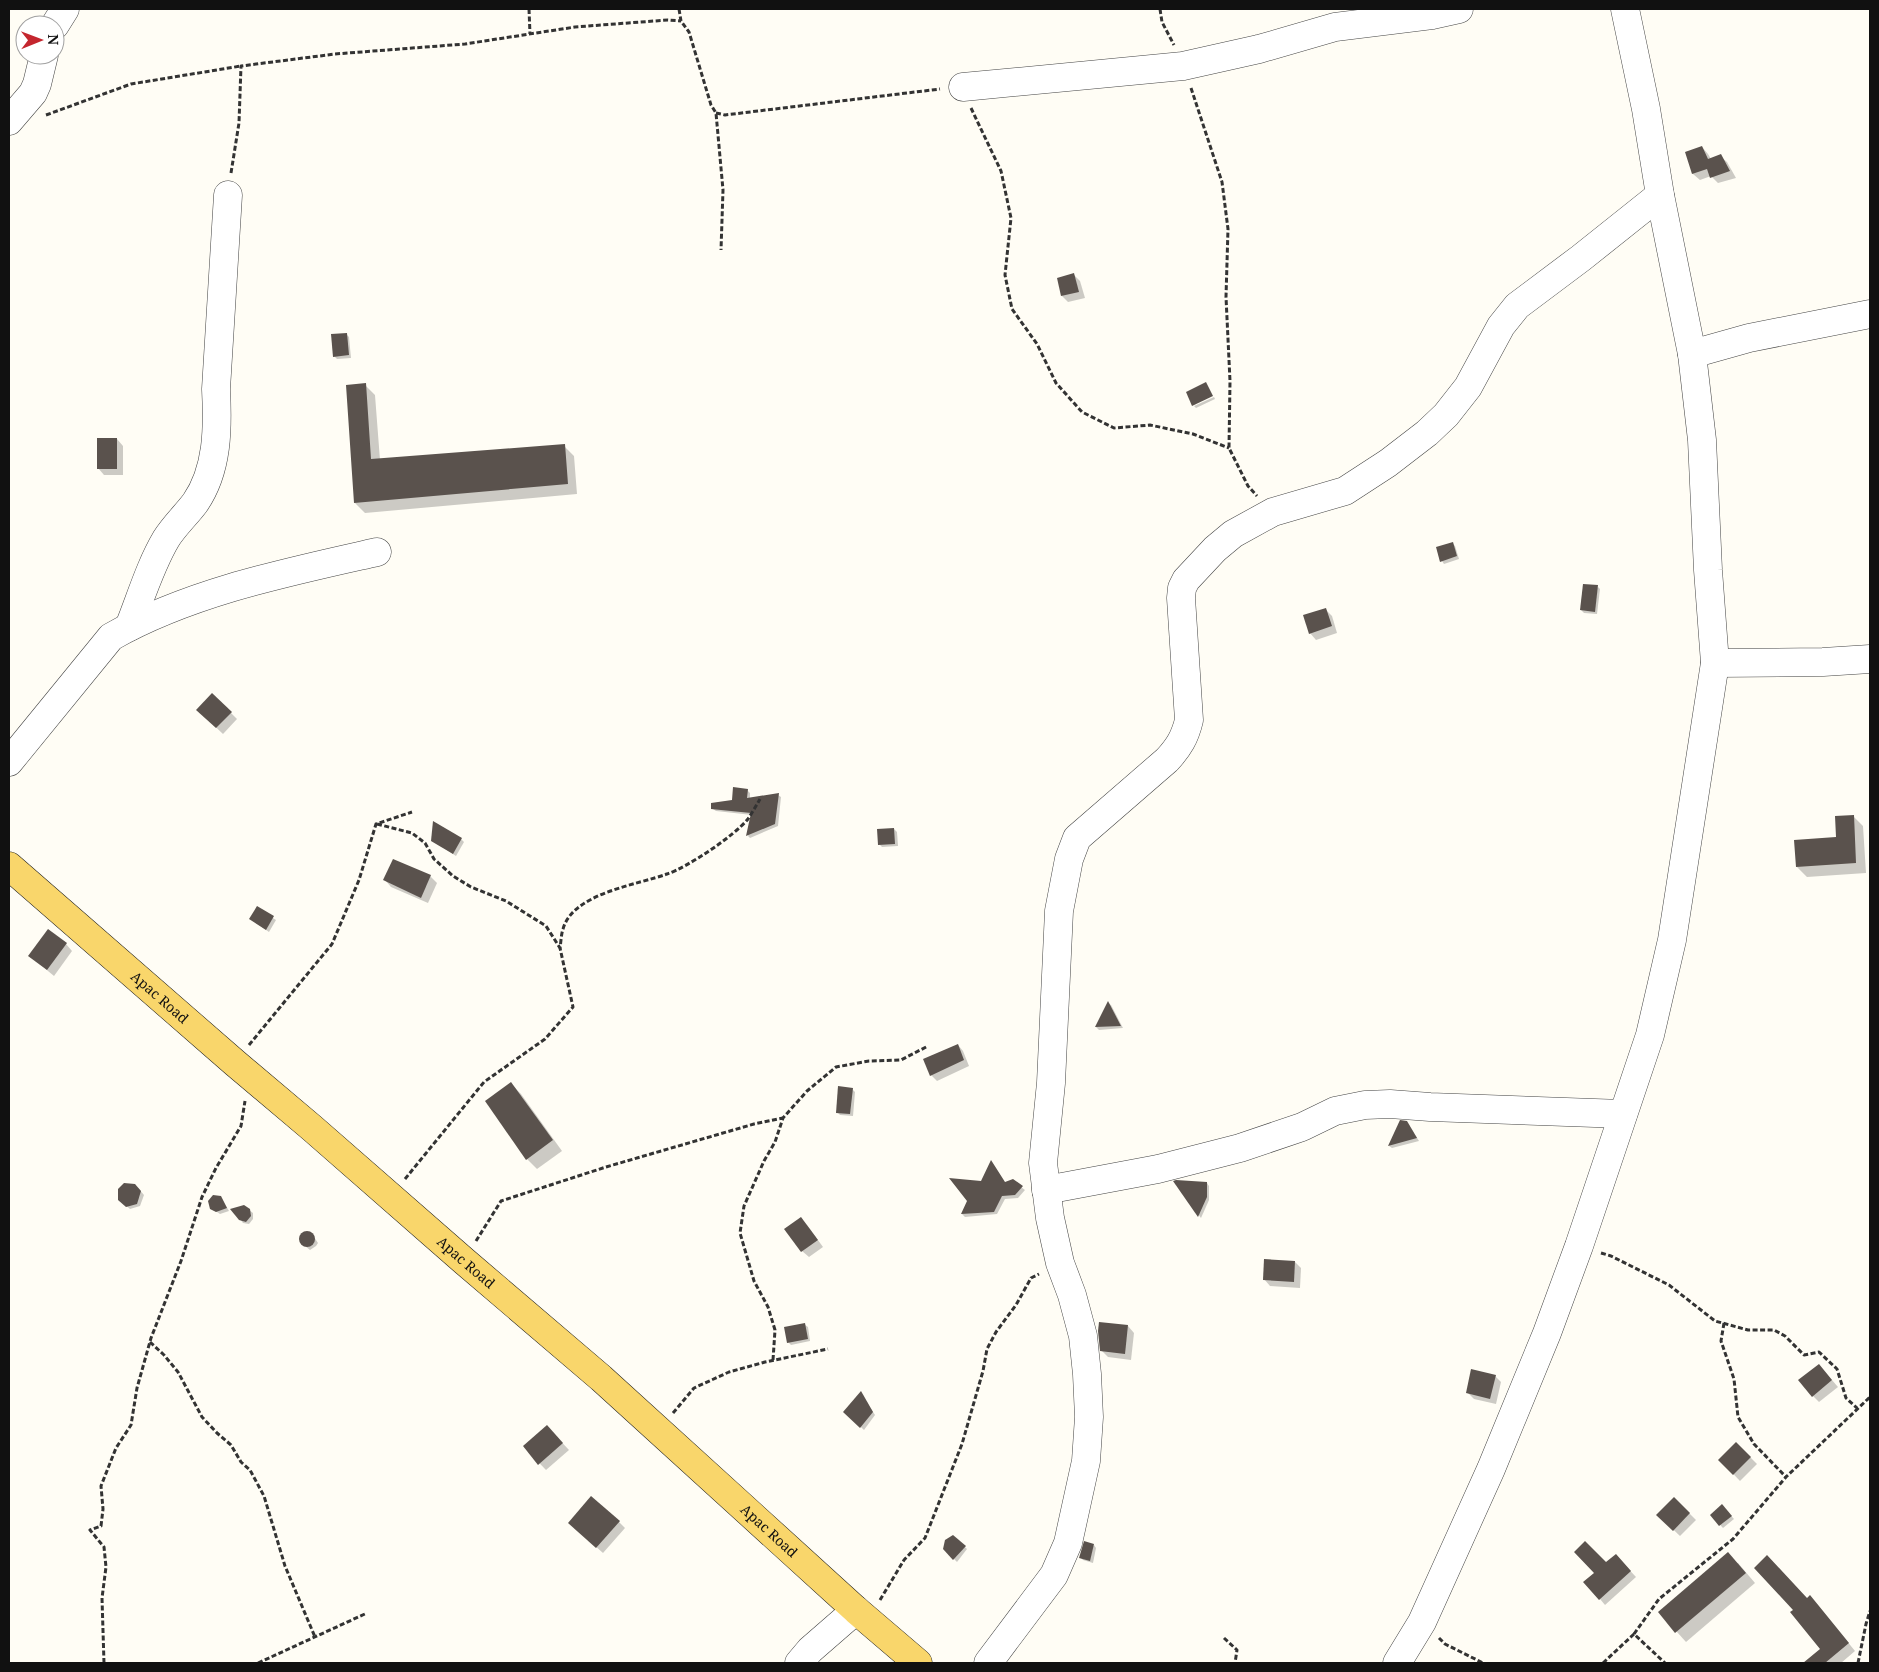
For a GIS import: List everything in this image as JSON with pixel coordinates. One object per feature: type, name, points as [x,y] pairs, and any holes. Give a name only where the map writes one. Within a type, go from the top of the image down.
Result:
[{"type":"main road","name":"Apac Road","points":[[9,866],[601,1378],[862,1615],[918,1663]]},
{"type":"street","points":[[963,87],[1184,66],[1259,49],[1335,27],[1432,15],[1458,9]]},
{"type":"street","points":[[1397,1663],[1422,1622],[1491,1469],[1547,1333],[1650,1035],[1672,940],[1715,663],[1708,570],[1702,440],[1692,354],[1660,195],[1646,109],[1626,9]]},
{"type":"street","points":[[9,121],[33,94],[38,84],[42,65]]},
{"type":"street","points":[[129,627],[154,561],[167,537],[196,502],[211,471],[216,445],[216,389],[228,195]]},
{"type":"street","points":[[988,1663],[1054,1575],[1068,1543],[1086,1461],[1089,1417],[1083,1336],[1072,1295],[1060,1263],[1046,1190],[1044,1164],[1051,1083],[1059,911],[1069,859],[1077,838],[1167,760],[1180,746],[1186,734],[1189,720],[1181,598],[1182,588],[1186,580],[1215,549],[1233,534],[1273,512],[1345,491],[1388,463],[1426,433],[1446,416],[1468,387],[1500,326],[1517,306],[1660,195]]},
{"type":"street","points":[[1692,354],[1749,338],[1870,314]]},
{"type":"street","points":[[9,762],[111,637],[129,627],[193,600],[293,571],[377,552]]},
{"type":"street","points":[[1715,663],[1823,662],[1870,659]]},
{"type":"street","points":[[1046,1190],[1158,1169],[1240,1148],[1302,1127],[1335,1111],[1365,1105],[1390,1104],[1623,1114]]},
{"type":"street","points":[[799,1663],[810,1650],[862,1615]]},
{"type":"path","points":[[529,9],[530,34]]},
{"type":"path","points":[[679,9],[680,22],[688,32],[711,105],[716,113],[723,190],[721,250]]},
{"type":"path","points":[[1160,9],[1162,22],[1184,66],[1222,182],[1228,229],[1226,297],[1230,381],[1229,448],[1248,486],[1273,512]]},
{"type":"path","points":[[44,115],[131,84],[241,66],[335,54],[465,44],[575,27],[668,20],[680,22]]},
{"type":"path","points":[[228,195],[238,123],[241,66]]},
{"type":"path","points":[[716,113],[725,115],[963,87],[973,114],[1001,171],[1011,218],[1005,275],[1012,309],[1037,344],[1056,383],[1082,412],[1114,428],[1150,425],[1193,434],[1229,448]]},
{"type":"path","points":[[560,948],[563,928],[574,911],[602,893],[668,874],[707,852],[730,836],[747,819],[760,799]]},
{"type":"path","points":[[376,824],[412,812]]},
{"type":"path","points":[[376,824],[412,833],[424,843],[434,859],[453,876],[471,887],[506,901],[546,926],[560,948],[573,1007],[545,1039],[484,1082],[391,1197]]},
{"type":"path","points":[[235,1063],[332,944],[359,880],[376,824]]},
{"type":"path","points":[[773,1360],[775,1330],[768,1307],[754,1281],[740,1233],[744,1206],[764,1161],[775,1142],[783,1118],[807,1091],[836,1067],[901,1060],[928,1046]]},
{"type":"path","points":[[104,1663],[102,1598],[106,1567],[104,1547],[90,1530],[101,1526],[103,1509],[100,1486],[116,1448],[131,1425],[137,1388],[162,1305],[184,1252],[202,1197],[216,1168],[241,1126],[246,1094]]},
{"type":"path","points":[[464,1261],[501,1201],[606,1167],[737,1129],[783,1118]]},
{"type":"path","points":[[1578,1246],[1612,1256],[1669,1285],[1715,1321],[1748,1330],[1774,1330],[1785,1336],[1804,1355],[1819,1352],[1837,1369],[1846,1398],[1857,1408]]},
{"type":"path","points":[[862,1615],[904,1560],[925,1538],[962,1444],[987,1349],[1031,1278],[1060,1263]]},
{"type":"path","points":[[1724,1324],[1721,1341],[1734,1379],[1738,1417],[1754,1444],[1786,1477]]},
{"type":"path","points":[[150,1342],[173,1366],[202,1416],[231,1445],[242,1462],[250,1470],[264,1496],[285,1566],[314,1637]]},
{"type":"path","points":[[658,1431],[694,1388],[729,1372],[773,1360],[828,1349]]},
{"type":"path","points":[[1603,1663],[1634,1634],[1659,1599],[1733,1539],[1786,1477],[1870,1397]]},
{"type":"path","points":[[1858,1663],[1870,1611]]},
{"type":"path","points":[[258,1663],[367,1613]]},
{"type":"path","points":[[1422,1622],[1445,1644],[1484,1663]]},
{"type":"path","points":[[1634,1634],[1665,1663]]},
{"type":"path","points":[[1224,1638],[1237,1650],[1235,1663]]},
{"type":"building","points":[[1702,146],[1708,159],[1721,154],[1730,171],[1710,178],[1707,169],[1692,174],[1685,152]]},
{"type":"building","points":[[1074,273],[1079,292],[1061,296],[1057,278]]},
{"type":"building","points":[[347,333],[349,355],[333,357],[331,334]]},
{"type":"building","points":[[1206,382],[1213,396],[1192,406],[1186,392]]},
{"type":"building","points":[[366,383],[371,459],[565,444],[568,484],[354,503],[346,385]]},
{"type":"building","points":[[97,438],[117,438],[117,469],[97,469]]},
{"type":"building","points":[[1453,542],[1457,556],[1440,562],[1436,547]]},
{"type":"building","points":[[1583,584],[1598,585],[1595,612],[1580,610]]},
{"type":"building","points":[[1326,608],[1332,626],[1309,634],[1303,615]]},
{"type":"building","points":[[212,693],[232,712],[216,728],[196,710]]},
{"type":"building","points":[[733,787],[748,789],[747,798],[779,793],[775,824],[746,836],[751,813],[711,809],[711,803],[732,800]]},
{"type":"building","points":[[1854,815],[1856,863],[1796,867],[1794,840],[1836,837],[1835,816]]},
{"type":"building","points":[[433,821],[462,838],[453,854],[431,841]]},
{"type":"building","points":[[894,828],[895,844],[878,845],[877,829]]},
{"type":"building","points":[[393,859],[431,875],[421,898],[383,880]]},
{"type":"building","points":[[257,906],[274,916],[266,930],[249,919]]},
{"type":"building","points":[[48,929],[67,943],[47,970],[28,956]]},
{"type":"building","points":[[1108,1001],[1121,1026],[1095,1027]]},
{"type":"building","points":[[958,1044],[964,1060],[930,1076],[923,1059]]},
{"type":"building","points":[[511,1082],[553,1140],[526,1160],[485,1101]]},
{"type":"building","points":[[838,1086],[853,1088],[850,1114],[836,1113]]},
{"type":"building","points":[[1400,1120],[1407,1121],[1417,1138],[1388,1146]]},
{"type":"building","points":[[991,1160],[1005,1182],[1013,1179],[1023,1186],[1015,1195],[1002,1196],[994,1212],[961,1214],[967,1201],[949,1178],[981,1181]]},
{"type":"building","points":[[1173,1181],[1207,1182],[1207,1197],[1198,1217]]},
{"type":"building","points":[[124,1183],[135,1184],[141,1191],[137,1204],[126,1207],[118,1200],[118,1189]]},
{"type":"building","points":[[213,1195],[221,1196],[227,1208],[216,1212],[210,1209],[208,1201]]},
{"type":"building","points":[[244,1205],[250,1209],[251,1216],[246,1222],[239,1220],[230,1209]]},
{"type":"building","points":[[801,1217],[818,1240],[801,1252],[784,1229]]},
{"type":"building","points":[[307,1231],[313,1233],[315,1239],[313,1245],[307,1247],[301,1245],[299,1239],[301,1233]]},
{"type":"building","points":[[1264,1259],[1295,1261],[1294,1282],[1263,1280]]},
{"type":"building","points":[[1099,1322],[1128,1325],[1125,1354],[1100,1351]]},
{"type":"building","points":[[805,1323],[808,1339],[787,1343],[784,1327]]},
{"type":"building","points":[[1819,1364],[1832,1380],[1812,1397],[1798,1380]]},
{"type":"building","points":[[1471,1369],[1496,1375],[1490,1399],[1466,1393]]},
{"type":"building","points":[[861,1391],[873,1412],[860,1428],[843,1412]]},
{"type":"building","points":[[547,1425],[563,1443],[538,1465],[523,1446]]},
{"type":"building","points":[[1736,1442],[1751,1457],[1733,1475],[1718,1460]]},
{"type":"building","points":[[591,1496],[620,1521],[596,1548],[568,1523]]},
{"type":"building","points":[[1674,1497],[1690,1513],[1673,1531],[1656,1515]]},
{"type":"building","points":[[1722,1504],[1732,1516],[1719,1526],[1710,1515]]},
{"type":"building","points":[[953,1535],[966,1546],[953,1560],[943,1549],[945,1540]]},
{"type":"building","points":[[1084,1541],[1094,1544],[1090,1561],[1079,1558]]},
{"type":"building","points":[[1585,1541],[1606,1562],[1616,1554],[1631,1571],[1599,1600],[1583,1582],[1594,1573],[1574,1552]]},
{"type":"building","points":[[1728,1552],[1746,1573],[1675,1633],[1658,1612]]},
{"type":"building","points":[[1767,1555],[1807,1598],[1810,1595],[1849,1643],[1825,1663],[1803,1663],[1820,1649],[1790,1612],[1793,1610],[1754,1568]]}]
